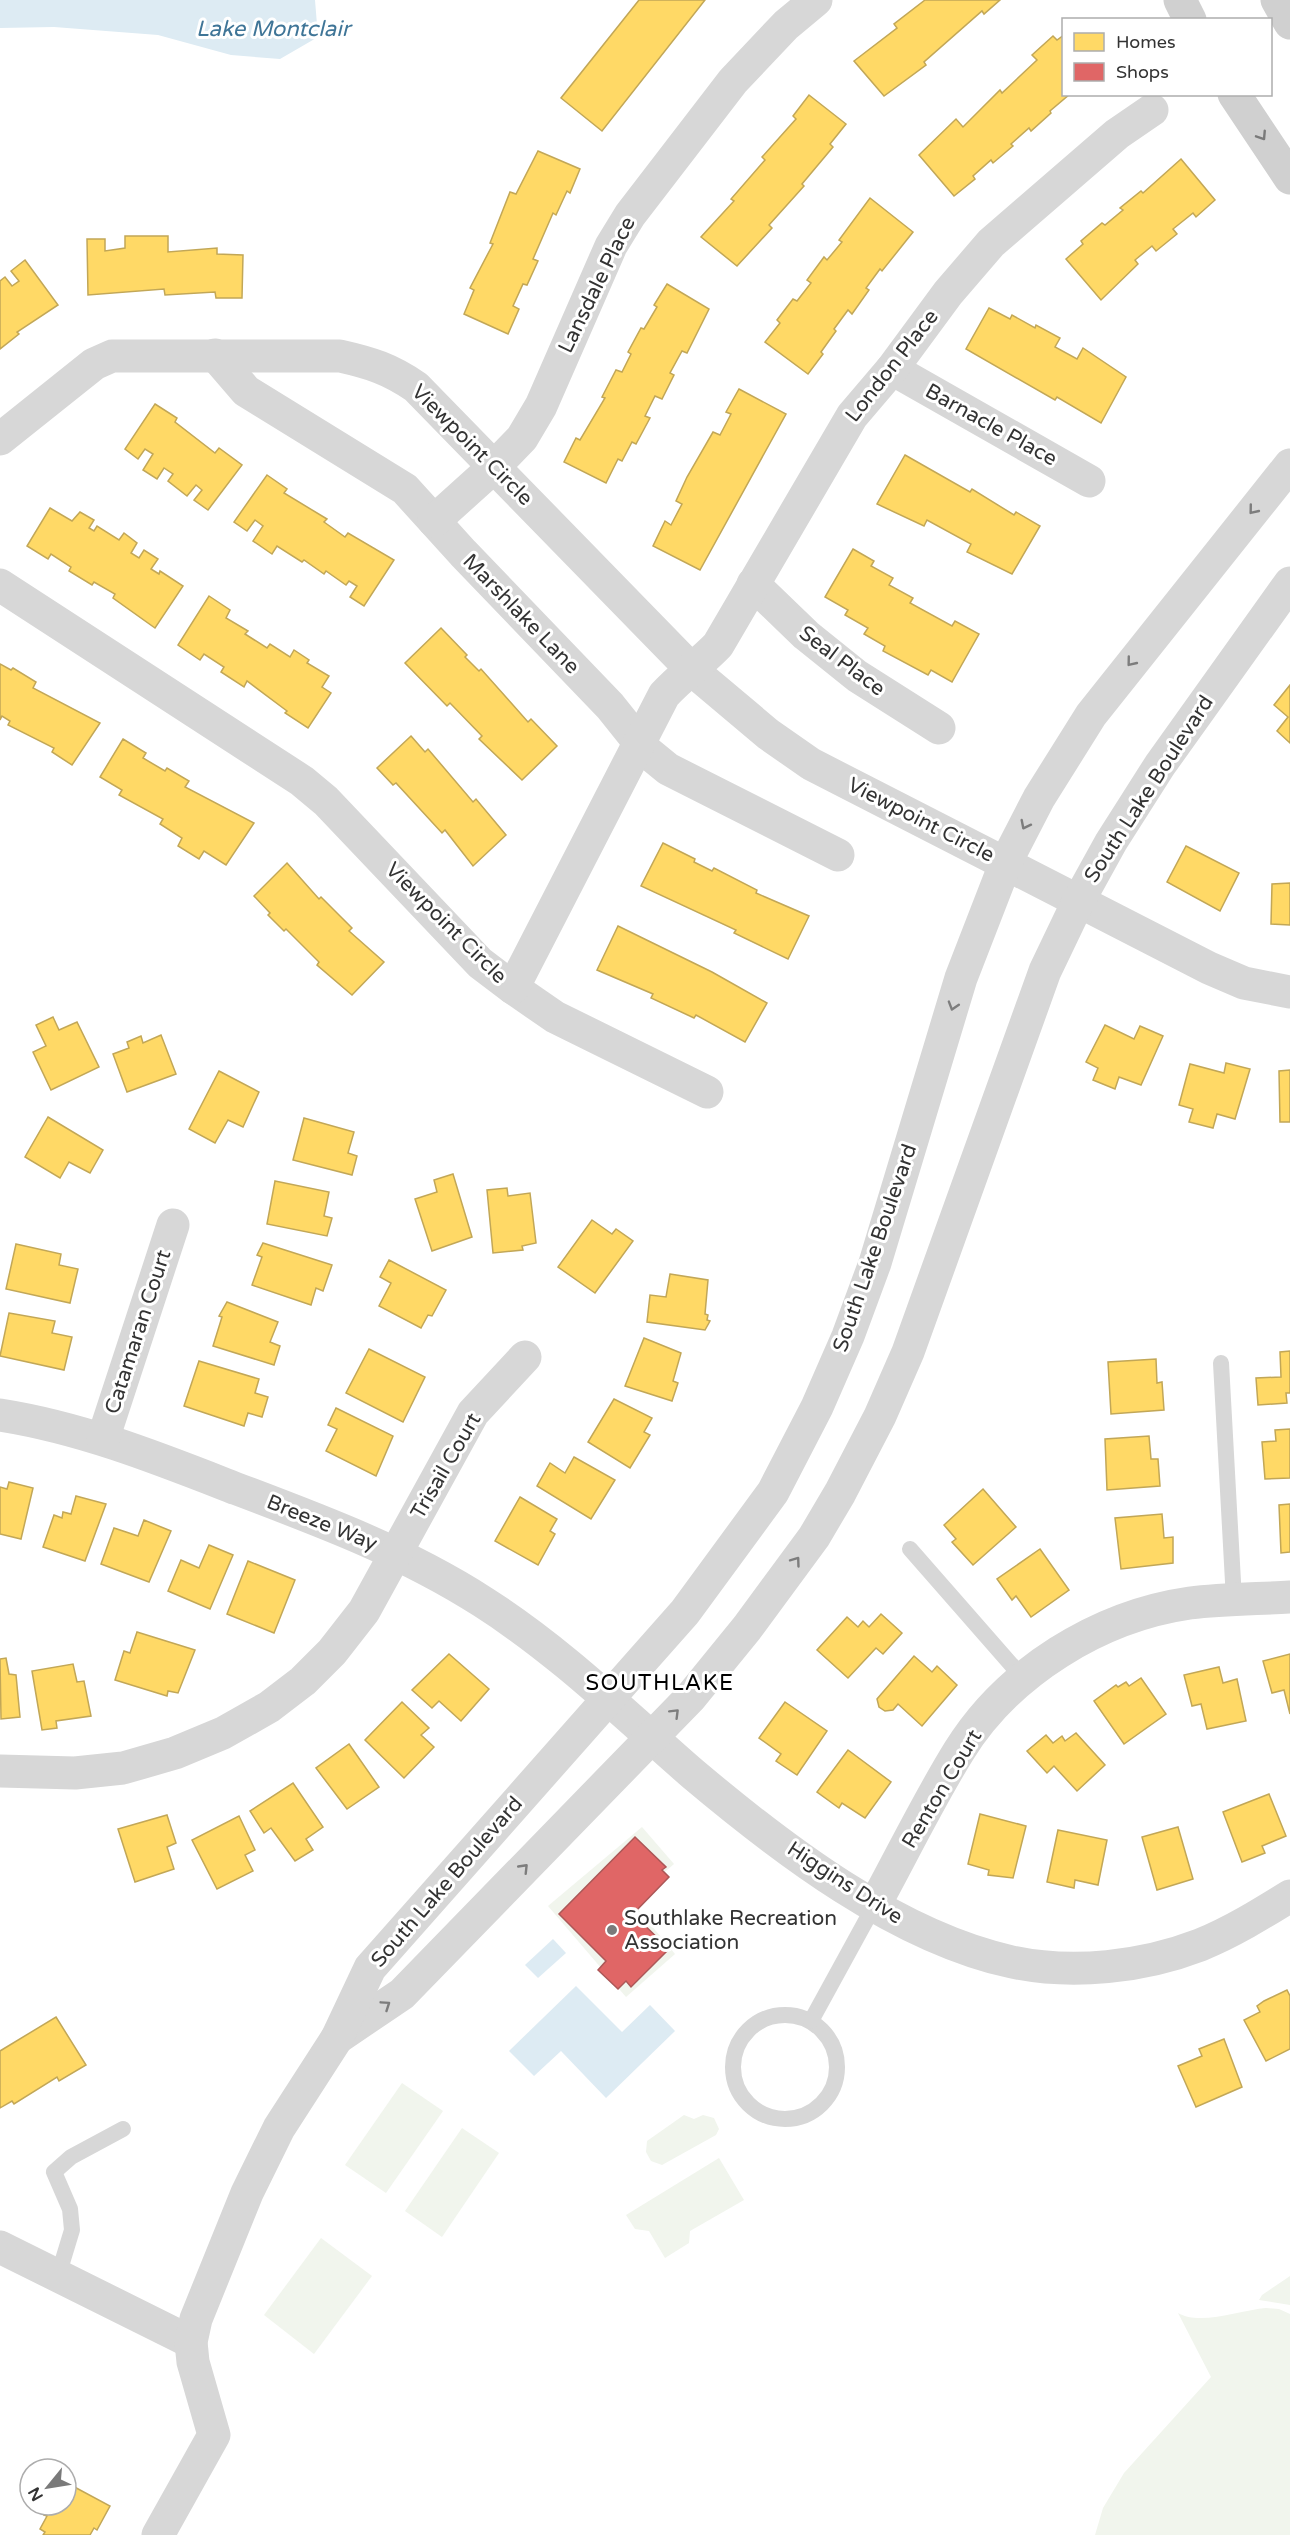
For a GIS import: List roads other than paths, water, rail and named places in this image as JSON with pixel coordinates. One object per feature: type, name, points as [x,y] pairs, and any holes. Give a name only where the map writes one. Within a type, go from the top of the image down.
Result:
[{"type":"street","name":"Lansdale Place","points":[[434,521],[495,466],[522,438],[541,406],[611,246],[630,215],[733,81],[786,25],[816,0]]},
{"type":"street","points":[[1180,0],[1189,18]]},
{"type":"street","points":[[1276,0],[1290,23]]},
{"type":"street","points":[[1235,96],[1290,178]]},
{"type":"street","name":"London Place","points":[[692,670],[718,645],[852,416],[892,369],[948,293],[991,243],[1117,134],[1152,110]]},
{"type":"street","name":"Viewpoint Circle","points":[[0,439],[94,364],[112,356],[340,356],[375,364],[416,387],[692,670],[768,735],[811,764],[1209,968],[1244,983],[1290,993]]},
{"type":"street","name":"Marshlake Lane","points":[[215,356],[246,391],[405,489],[610,706],[639,742],[668,769],[838,855]]},
{"type":"street","name":"Barnacle Place","points":[[892,369],[1089,481]]},
{"type":"street","name":"South Lake Boulevard","points":[[337,2038],[370,1968],[685,1612],[773,1492],[817,1407],[848,1336],[875,1263],[961,978],[1006,862],[1039,798],[1091,715],[1290,465]]},
{"type":"street","name":"South Lake Boulevard","points":[[337,2038],[402,1994],[697,1689],[747,1628],[814,1538],[880,1416],[908,1352],[1045,971],[1079,900],[1111,842],[1160,765],[1290,583]]},
{"type":"street","name":"Seal Place","points":[[753,584],[806,635],[857,676],[939,728]]},
{"type":"street","name":"Viewpoint Circle","points":[[0,585],[302,781],[326,801],[480,963],[513,988],[555,1017],[707,1092]]},
{"type":"street","name":"Viewpoint Circle","points":[[513,988],[664,695],[676,681],[692,670]]},
{"type":"street","name":"Catamaran Court","points":[[104,1439],[173,1225]]},
{"type":"street","name":"Trisail Court","points":[[0,1772],[75,1773],[123,1768],[174,1753],[223,1733],[269,1707],[303,1681],[332,1652],[364,1611],[473,1413],[525,1357]]},
{"type":"street","name":"Breeze Way","points":[[0,1415],[30,1420],[104,1439],[321,1521],[396,1553],[483,1602],[545,1646],[609,1700]]},
{"type":"street","name":"Renton Court","points":[[874,1906],[960,1749],[989,1712],[1023,1678],[1060,1651],[1104,1629],[1150,1612],[1234,1600],[1290,1597]]},
{"type":"street","name":"Higgins Drive","points":[[609,1700],[747,1817],[818,1870],[897,1919],[953,1944],[1012,1962],[1049,1967],[1106,1967],[1153,1959],[1199,1945],[1242,1925],[1290,1896]]},
{"type":"street","points":[[158,2535],[214,2435],[198,2387],[191,2342],[206,2293],[247,2193],[279,2128],[337,2038]]},
{"type":"street","points":[[0,2247],[191,2342]]},
{"type":"lane","points":[[1221,1363],[1234,1600]]},
{"type":"lane","points":[[910,1549],[1023,1678]]},
{"type":"lane","points":[[811,2022],[874,1906]]},
{"type":"lane","points":[[776,2016],[796,2016],[811,2022],[820,2028],[832,2043],[837,2063],[834,2086],[823,2103],[804,2116],[784,2120],[770,2118],[752,2108],[742,2098],[735,2085],[733,2069],[735,2051],[743,2035],[759,2022],[776,2016]]},
{"type":"lane","points":[[58,2276],[72,2230],[69,2209],[54,2172],[71,2157],[123,2129]]},
{"type":"water","name":"Lake Montclair","points":[[0,0],[315,0],[318,37],[280,59],[231,55],[158,35],[54,27],[0,28]]},
{"type":"water","points":[[553,1939],[566,1953],[538,1978],[525,1965]]},
{"type":"water","points":[[576,1986],[622,2032],[650,2005],[675,2031],[606,2098],[561,2051],[534,2076],[509,2051]]},
{"type":"place","name":"Southlake Recreation Association","points":[[612,1930]]},
{"type":"district","name":"SOUTHLAKE","points":[[660,1683]]}]
